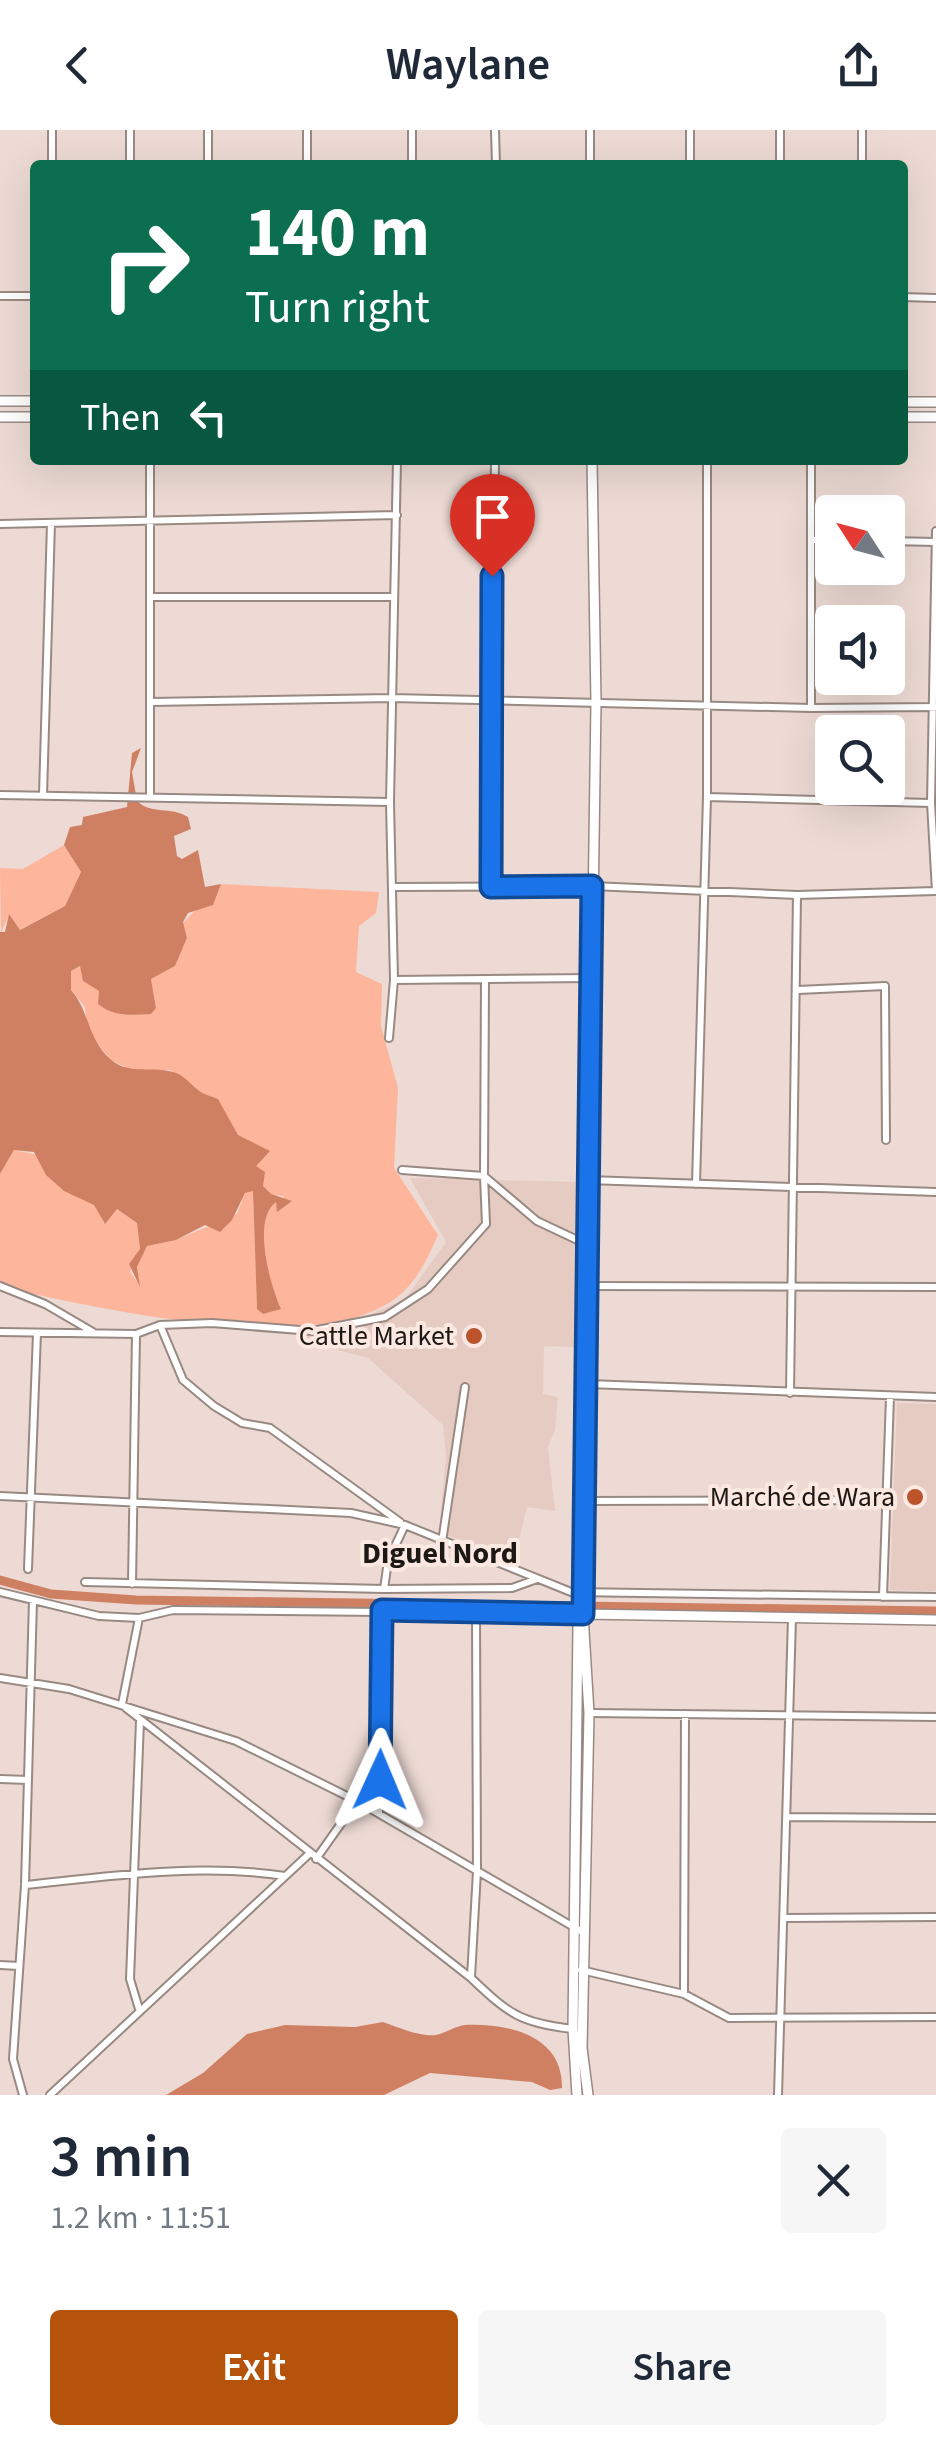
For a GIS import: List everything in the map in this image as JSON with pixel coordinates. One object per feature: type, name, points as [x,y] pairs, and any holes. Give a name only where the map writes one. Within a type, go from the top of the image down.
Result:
[{"type":"street","points":[[52,130],[52,160]]},
{"type":"street","points":[[130,130],[130,160]]},
{"type":"street","points":[[208,130],[208,160]]},
{"type":"street","points":[[306,130],[306,160]]},
{"type":"street","points":[[412,130],[412,160]]},
{"type":"street","points":[[496,130],[496,160]]},
{"type":"street","points":[[590,130],[590,160]]},
{"type":"street","points":[[690,130],[690,160]]},
{"type":"street","points":[[780,130],[780,160]]},
{"type":"street","points":[[862,130],[862,160]]},
{"type":"street","points":[[0,296],[30,296]]},
{"type":"street","points":[[908,296],[936,298]]},
{"type":"street","points":[[0,401],[30,401]]},
{"type":"street","points":[[908,402],[936,402]]},
{"type":"street","points":[[0,417],[30,417]]},
{"type":"street","points":[[908,417],[936,417]]},
{"type":"street","points":[[150,465],[150,796]]},
{"type":"street","points":[[389,1038],[394,980],[390,802],[397,465]]},
{"type":"street","points":[[491,887],[495,465]]},
{"type":"street","points":[[579,1930],[589,1714],[584,1604],[596,702],[592,465]]},
{"type":"street","points":[[696,1184],[706,892],[707,465]]},
{"type":"street","points":[[811,465],[811,708]]},
{"type":"street","points":[[0,524],[397,515]]},
{"type":"street","points":[[44,796],[50,523]]},
{"type":"street","points":[[392,888],[592,886],[797,895],[936,891],[931,803],[936,531]]},
{"type":"street","points":[[905,541],[936,542]]},
{"type":"street","points":[[152,597],[392,597]]},
{"type":"street","points":[[150,702],[392,698],[811,708],[935,707]]},
{"type":"street","points":[[0,795],[390,802]]},
{"type":"street","points":[[707,797],[931,803]]},
{"type":"street","points":[[790,1393],[797,895]]},
{"type":"street","points":[[394,980],[591,978]]},
{"type":"street","points":[[0,1332],[136,1334],[160,1325],[212,1323],[312,1331],[385,1317],[428,1289],[486,1224],[485,980]]},
{"type":"street","points":[[798,990],[886,986],[886,1140]]},
{"type":"street","points":[[402,1170],[484,1176],[537,1221],[588,1245]]},
{"type":"street","points":[[588,1180],[936,1192]]},
{"type":"street","points":[[0,1286],[45,1304],[96,1334]]},
{"type":"street","points":[[588,1286],[936,1286]]},
{"type":"street","points":[[160,1325],[183,1380],[214,1406],[242,1422],[270,1428],[405,1525],[571,1592],[584,1604],[792,1618],[936,1620]]},
{"type":"street","points":[[28,1569],[37,1334]]},
{"type":"street","points":[[132,1584],[136,1334]]},
{"type":"street","points":[[588,1384],[936,1397]]},
{"type":"street","points":[[442,1542],[465,1387]]},
{"type":"street","points":[[882,1596],[890,1397]]},
{"type":"street","points":[[0,1496],[352,1514],[405,1525]]},
{"type":"street","points":[[586,1501],[884,1500]]},
{"type":"street","points":[[384,1590],[388,1561],[405,1525]]},
{"type":"street","points":[[85,1582],[384,1590],[512,1588],[538,1578]]},
{"type":"street","points":[[0,1592],[66,1612],[139,1618],[173,1610],[476,1614],[584,1604],[936,1598]]},
{"type":"street","points":[[24,2095],[12,2059],[25,1884],[32,1601]]},
{"type":"street","points":[[577,2095],[578,1626],[584,1604]]},
{"type":"street","points":[[380,1814],[382,1610]]},
{"type":"street","points":[[470,1978],[477,1871],[476,1614]]},
{"type":"street","points":[[122,1704],[139,1618]]},
{"type":"street","points":[[778,2095],[792,1618]]},
{"type":"street","points":[[0,1678],[31,1680],[122,1704],[236,1741],[357,1801],[579,1930]]},
{"type":"street","points":[[122,1704],[522,2021],[573,2029]]},
{"type":"street","points":[[589,1714],[936,1717]]},
{"type":"street","points":[[684,1994],[686,1714]]},
{"type":"street","points":[[139,2008],[130,1979],[140,1721]]},
{"type":"street","points":[[0,1779],[28,1780]]},
{"type":"street","points":[[50,2095],[139,2008],[285,1876],[312,1857],[357,1801]]},
{"type":"street","points":[[787,1817],[936,1818]]},
{"type":"street","points":[[25,1884],[135,1874],[249,1870],[285,1876]]},
{"type":"street","points":[[784,1918],[936,1917]]},
{"type":"street","points":[[0,1965],[19,1966]]},
{"type":"street","points":[[579,1970],[684,1994],[729,2018],[936,2017]]},
{"type":"street","points":[[579,1970],[573,2029],[588,2095]]},
{"type":"street","points":[[0,2057],[12,2059]]},
{"type":"shaded area","points":[[141,748],[132,772],[137,801],[148,808],[188,817],[191,829],[174,836],[177,856],[182,859],[198,850],[205,887],[221,884],[213,905],[188,913],[183,922],[187,938],[175,966],[151,979],[156,1008],[151,1014],[123,1014],[98,1004],[99,991],[83,981],[80,966],[71,971],[71,990],[107,1056],[122,1066],[180,1075],[200,1092],[218,1099],[238,1135],[270,1151],[256,1166],[265,1172],[263,1186],[271,1194],[292,1201],[277,1212],[276,1202],[265,1224],[265,1254],[281,1309],[263,1314],[257,1309],[253,1191],[245,1193],[232,1220],[220,1232],[205,1225],[176,1240],[147,1246],[137,1267],[140,1287],[129,1264],[140,1249],[137,1223],[117,1209],[105,1224],[94,1205],[64,1191],[46,1175],[34,1152],[14,1150],[0,1174],[0,932],[5,932],[9,914],[20,930],[65,906],[81,872],[64,845],[70,827],[82,825],[83,817],[127,807],[132,753]]},
{"type":"shaded area","points":[[64,845],[81,872],[65,906],[19,930],[9,915],[1,933],[0,868],[23,869]]},
{"type":"shaded area","points":[[221,884],[379,892],[376,913],[359,926],[356,972],[382,984],[381,1026],[398,1088],[394,1168],[438,1235],[425,1263],[407,1288],[373,1311],[326,1323],[271,1327],[150,1316],[0,1287],[0,1174],[14,1150],[38,1155],[46,1175],[95,1205],[104,1223],[117,1209],[137,1223],[140,1249],[130,1272],[139,1284],[137,1267],[147,1246],[176,1240],[237,1214],[245,1193],[253,1190],[257,1309],[263,1314],[280,1305],[265,1268],[263,1237],[269,1210],[276,1201],[277,1210],[284,1196],[271,1195],[263,1186],[218,1100],[201,1094],[170,1070],[133,1071],[111,1060],[88,1032],[85,1007],[71,990],[71,971],[81,966],[84,981],[156,1008],[151,979],[175,966],[187,938],[183,923]]},
{"type":"shaded area","points":[[410,1178],[577,1182],[575,1347],[544,1346],[543,1394],[558,1397],[555,1430],[548,1447],[555,1511],[527,1507],[515,1556],[439,1533],[446,1456],[443,1425],[368,1358],[304,1341],[306,1326],[358,1320],[405,1299],[446,1242]]},
{"type":"shaded area","name":"Marché de Wara","points":[[897,1403],[936,1404],[936,1591],[890,1590]]},
{"type":"shaded area","points":[[383,2022],[429,2035],[465,2025],[516,2030],[531,2036],[554,2056],[562,2088],[550,2090],[532,2082],[430,2073],[384,2095],[166,2095],[203,2073],[247,2034],[285,2025],[355,2027]]},
{"type":"waterway","points":[[0,1580],[51,1594],[136,1600],[936,1611]]},
{"type":"place","name":"Cattle Market","points":[[474,1336]]},
{"type":"place","name":"Marché de Wara","points":[[915,1497]]},
{"type":"district","name":"Diguel Nord","points":[[440,1553]]},
{"type":"route","points":[[380,1780],[382,1610],[583,1614],[592,886],[491,887],[492,576]]}]
